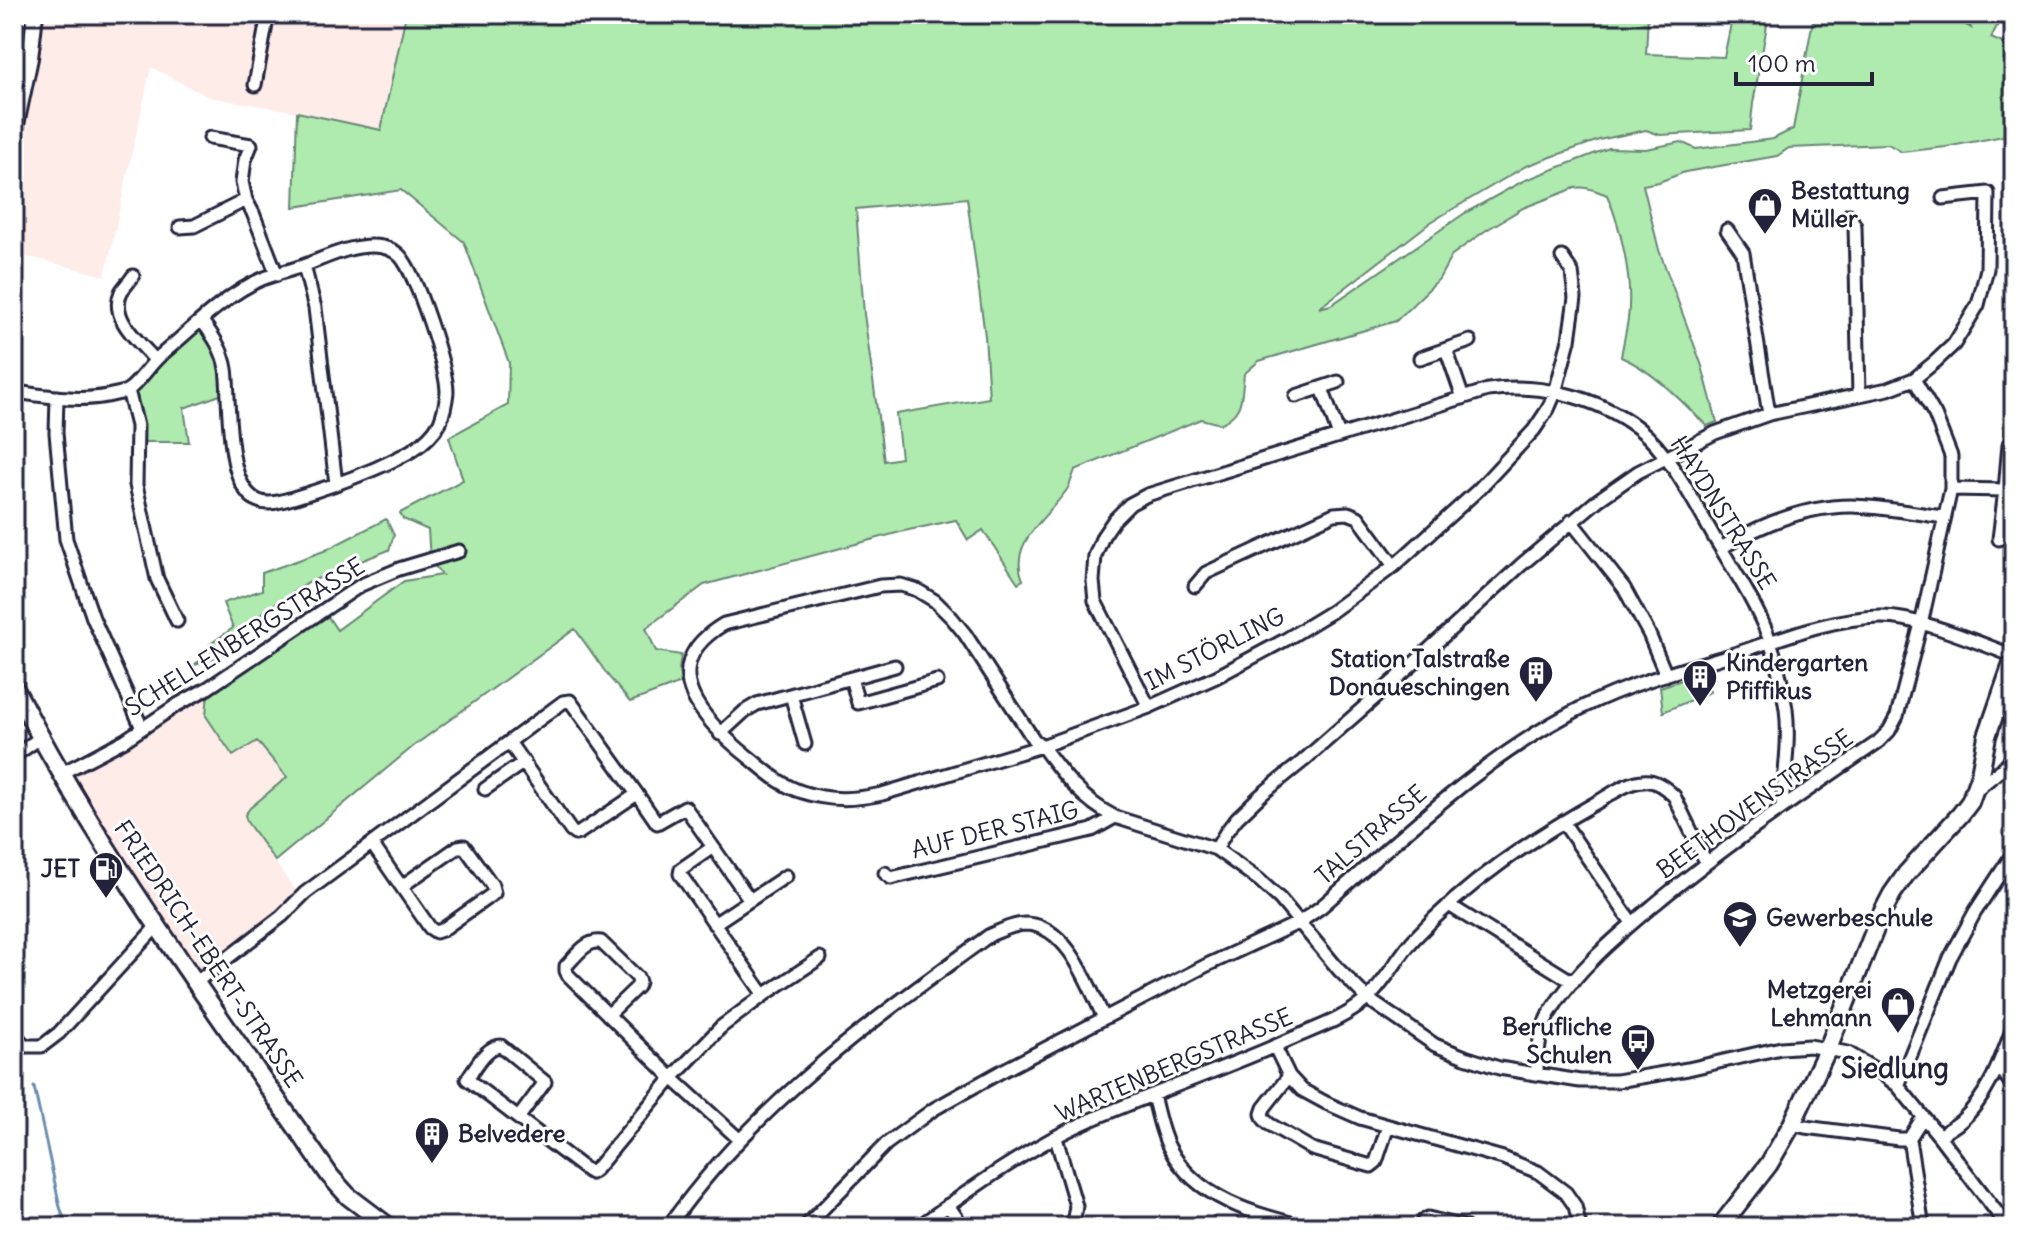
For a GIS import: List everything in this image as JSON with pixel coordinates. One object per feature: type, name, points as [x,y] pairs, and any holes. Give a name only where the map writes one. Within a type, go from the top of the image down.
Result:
[{"type":"main road","points":[[1720,1227],[1769,1164],[1792,1124],[1828,1048],[1879,919],[1892,894],[1970,802],[1980,774],[1987,736],[2014,657]]},
{"type":"main road","name":"FRIEDRICH-EBERT-STRASSE","points":[[14,687],[60,774],[195,983],[330,1176],[348,1196],[389,1227]]},
{"type":"street","points":[[14,134],[30,58],[35,14]]},
{"type":"street","points":[[255,85],[268,14]]},
{"type":"street","points":[[210,138],[251,145],[242,182],[246,200],[277,275]]},
{"type":"street","points":[[1216,849],[1237,818],[1261,795],[1401,675],[1571,521],[1638,472],[1715,433],[1769,414],[1888,389],[1914,379],[1954,344],[1978,305],[1987,269],[1988,193],[1943,198]]},
{"type":"street","points":[[180,227],[194,226],[246,200]]},
{"type":"street","points":[[1849,215],[1855,226],[1859,395]]},
{"type":"street","points":[[1727,230],[1743,253],[1769,414]]},
{"type":"street","points":[[14,392],[86,399],[128,390],[155,360],[202,321],[240,292],[260,280],[342,251],[372,246],[387,248],[400,256],[410,273],[435,337],[445,376],[447,392],[444,412],[438,426],[423,443],[403,455],[323,490],[269,503],[260,501],[247,493],[236,470],[226,368],[216,340],[202,321]]},
{"type":"street","name":"IM STÖRLING","points":[[1562,257],[1572,272],[1575,298],[1569,340],[1555,393],[1534,430],[1478,490],[1394,566],[1331,612],[1216,677],[1149,707],[1042,746],[856,800],[827,798],[783,785],[720,734],[707,720],[689,684],[688,670],[699,643],[724,624],[880,586],[901,585],[917,590],[935,601],[965,634],[1034,740],[1042,746],[1082,795],[1115,817],[1216,849],[1280,899],[1339,970],[1368,999],[1435,1045],[1499,1068],[1580,1081],[1617,1081],[1781,1048],[1828,1048]]},
{"type":"street","points":[[304,266],[315,308],[336,484]]},
{"type":"street","points":[[133,276],[121,293],[118,307],[122,321],[155,360]]},
{"type":"street","points":[[1420,358],[1470,341]]},
{"type":"street","points":[[1446,349],[1463,398]]},
{"type":"street","name":"BEETHOVENSTRASSE","points":[[1537,1073],[1537,1056],[1548,1015],[1573,982],[1632,923],[1706,862],[1878,742],[1889,731],[1897,716],[1921,623],[1951,489],[1951,456],[1935,415],[1914,379]]},
{"type":"street","points":[[1296,396],[1338,382]]},
{"type":"street","name":"HAYDNSTRASSE","points":[[1149,707],[1095,601],[1093,581],[1095,556],[1103,536],[1130,504],[1147,495],[1488,390],[1529,387],[1590,401],[1615,413],[1651,439],[1721,548],[1758,612],[1770,642],[1786,706],[1782,807]]},
{"type":"street","points":[[1322,388],[1339,436]]},
{"type":"street","points":[[128,390],[137,426],[136,485],[157,579],[177,621]]},
{"type":"street","points":[[57,397],[56,433],[66,539],[93,618],[142,728]]},
{"type":"street","points":[[1999,539],[2009,444]]},
{"type":"street","points":[[1951,489],[2005,490]]},
{"type":"street","points":[[1721,548],[1751,530],[1821,508],[1854,506],[1945,517]]},
{"type":"street","points":[[1195,586],[1206,573],[1334,514],[1348,513],[1358,517],[1394,566]]},
{"type":"street","points":[[1571,521],[1624,588],[1649,634],[1666,675]]},
{"type":"street","name":"SCHELLENBERGSTRASSE","points":[[60,774],[125,740],[208,688],[361,585],[399,569],[459,551]]},
{"type":"street","name":"TALSTRASSE","points":[[805,1227],[886,1144],[934,1109],[1207,965],[1300,922],[1474,774],[1554,722],[1610,694],[1770,642],[1842,622],[1882,617],[1921,623],[2014,657]]},
{"type":"street","points":[[720,734],[757,704],[895,666]]},
{"type":"street","points":[[851,678],[858,703],[937,681]]},
{"type":"street","points":[[791,695],[805,744]]},
{"type":"street","points":[[195,983],[282,916],[305,893],[563,702],[570,701],[657,823],[685,807],[750,900]]},
{"type":"street","points":[[14,756],[40,738]]},
{"type":"street","points":[[509,742],[575,834],[637,794]]},
{"type":"street","points":[[1975,790],[2014,756]]},
{"type":"street","points":[[485,789],[524,762]]},
{"type":"street","points":[[1368,999],[1413,940],[1496,865],[1628,785],[1653,782],[1667,789],[1674,796],[1706,862]]},
{"type":"street","name":"AUF DER STAIG","points":[[885,873],[891,878],[945,866],[1092,830],[1115,817]]},
{"type":"street","points":[[1563,822],[1632,923]]},
{"type":"street","points":[[372,844],[430,928],[436,932],[494,893],[492,885],[464,846],[458,847],[402,886]]},
{"type":"street","points":[[713,847],[681,869],[680,874],[764,995]]},
{"type":"street","points":[[1898,1086],[1950,958],[1982,900],[2014,852]]},
{"type":"street","points":[[714,924],[786,876]]},
{"type":"street","points":[[1449,905],[1573,982]]},
{"type":"street","points":[[668,1227],[740,1140],[809,1072],[880,1014],[990,935],[1024,924],[1041,926],[1054,934],[1079,966],[1104,1018]]},
{"type":"street","points":[[14,1035],[26,1046],[42,1046],[59,1033],[157,926]]},
{"type":"street","points":[[608,1015],[639,982],[601,942],[595,941],[566,966],[568,975],[608,1015],[672,1078],[740,1140]]},
{"type":"street","points":[[519,1117],[545,1082],[496,1045],[490,1048],[467,1079],[591,1173],[672,1078],[721,1027],[820,958]]},
{"type":"street","name":"WARTENBERGSTRASSE","points":[[918,1227],[992,1174],[1086,1122],[1275,1047],[1343,1016],[1368,999]]},
{"type":"street","points":[[1939,1136],[1962,1120],[1983,1094],[1999,1066],[2014,1025]]},
{"type":"street","points":[[1275,1047],[1289,1076],[1302,1090],[1326,1103],[1360,1118],[1503,1158],[1538,1172],[1566,1193],[1575,1206],[1580,1227]]},
{"type":"street","points":[[1828,1048],[1858,1058],[1898,1086],[2008,1227]]},
{"type":"street","points":[[1999,1066],[2014,1088]]},
{"type":"street","points":[[1289,1076],[1262,1114],[1269,1124],[1312,1149],[1371,1166],[1376,1162],[1388,1126]]},
{"type":"street","points":[[1153,1096],[1169,1148],[1189,1176],[1233,1204],[1306,1227]]},
{"type":"street","points":[[1923,1117],[1909,1139],[1923,1227]]},
{"type":"street","points":[[1792,1124],[1909,1139]]},
{"type":"street","points":[[1056,1138],[1076,1206],[1074,1218],[1067,1227]]},
{"type":"street","points":[[948,1205],[963,1227]]},
{"type":"street","points":[[1422,1227],[1428,1218],[1465,1227]]},
{"type":"shaded area","points":[[44,14],[406,14],[381,131],[297,112],[208,97],[151,67],[105,276],[14,253],[14,174]]},
{"type":"shaded area","points":[[208,692],[234,756],[257,741],[288,777],[250,808],[247,822],[299,896],[197,977],[67,774]]},
{"type":"green space","points":[[406,14],[1648,14],[1646,54],[1724,57],[1733,14],[1769,14],[1750,130],[1660,135],[1646,130],[1599,140],[1526,166],[1431,222],[1319,308],[1331,305],[1465,213],[1523,181],[1609,148],[1646,149],[1681,142],[1696,149],[1773,139],[1793,129],[1814,14],[1946,14],[1971,28],[1969,14],[2003,14],[1991,38],[2014,48],[2014,134],[1902,152],[1888,144],[1789,148],[1777,156],[1685,172],[1643,185],[1659,250],[1702,366],[1717,422],[1707,426],[1656,379],[1621,357],[1628,319],[1629,289],[1617,224],[1607,195],[1587,188],[1575,188],[1523,208],[1452,255],[1439,279],[1396,321],[1259,361],[1244,374],[1237,409],[1220,424],[1201,419],[1075,470],[1068,488],[1025,542],[1020,566],[1023,580],[1018,583],[983,530],[968,540],[956,520],[704,585],[646,628],[656,651],[681,655],[681,683],[630,702],[575,629],[415,745],[275,861],[245,815],[287,777],[257,741],[233,756],[206,716],[208,692],[324,611],[337,630],[404,581],[442,575],[430,560],[428,530],[403,519],[400,513],[463,480],[449,437],[508,405],[509,363],[464,242],[401,190],[294,207],[297,112],[381,130]],"holes":[[[967,198],[985,336],[989,398],[896,414],[901,458],[884,461],[864,314],[856,209]]]},
{"type":"green space","points":[[200,327],[218,359],[223,394],[184,408],[189,442],[144,442],[132,390]]},
{"type":"green space","points":[[386,519],[394,535],[389,550],[310,582],[268,608],[213,659],[192,666],[207,656],[210,644],[233,628],[223,603],[262,590],[262,573],[324,551]]},
{"type":"green space","points":[[1703,673],[1710,692],[1663,712],[1660,687]]},
{"type":"waterway","points":[[34,1087],[67,1227]]},
{"type":"railway","points":[[14,1216],[16,1227]]},
{"type":"place","name":"Bestattung Müller","points":[[1765,236]]},
{"type":"place","name":"Station Talstraße Donaueschingen","points":[[1536,704]]},
{"type":"place","name":"Kindergarten Pfiffikus","points":[[1700,708]]},
{"type":"place","name":"JET","points":[[106,900]]},
{"type":"place","name":"Gewerbeschule","points":[[1740,949]]},
{"type":"place","name":"Metzgerei Lehmann","points":[[1898,1035]]},
{"type":"place","name":"Berufliche Schulen","points":[[1638,1072]]},
{"type":"place","name":"Belvedere","points":[[432,1165]]},
{"type":"district","name":"Siedlung","points":[[1895,1068]]}]
